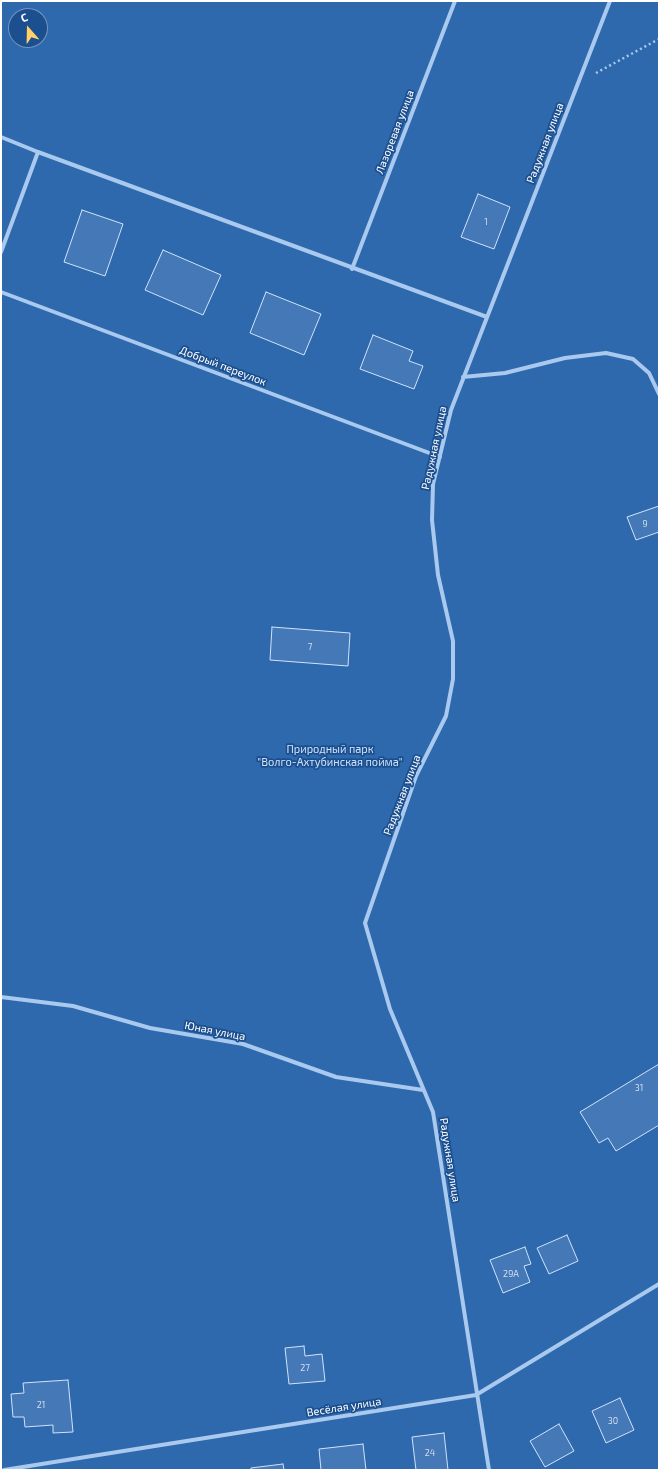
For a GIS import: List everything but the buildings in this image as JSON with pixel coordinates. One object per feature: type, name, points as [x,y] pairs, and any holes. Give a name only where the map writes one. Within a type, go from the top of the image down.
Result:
[{"type":"street","name":"Лазоревая улица","points":[[352,269],[455,1]]},
{"type":"street","name":"Радужная улица","points":[[489,1470],[476,1395],[433,1112],[422,1090],[390,1009],[365,923],[416,776],[446,716],[453,679],[453,641],[438,575],[432,520],[433,484],[450,410],[610,1]]},
{"type":"street","points":[[1,137],[486,318]]},
{"type":"street","points":[[1,252],[38,152]]},
{"type":"street","name":"Добрый переулок","points":[[1,292],[440,457]]},
{"type":"street","points":[[463,376],[505,373],[565,358],[606,353],[633,359],[649,373],[659,394]]},
{"type":"street","name":"Юная улица","points":[[1,997],[73,1006],[150,1028],[243,1044],[336,1077],[422,1090]]},
{"type":"street","name":"Весёлая улица","points":[[4,1470],[476,1395],[659,1284]]},
{"type":"path","points":[[594,74],[659,39]]},
{"type":"green space","name":"Природный парк \"Волго-Ахтубинская пойма\"","points":[[1,1],[659,1],[659,1470],[1,1470]]}]
